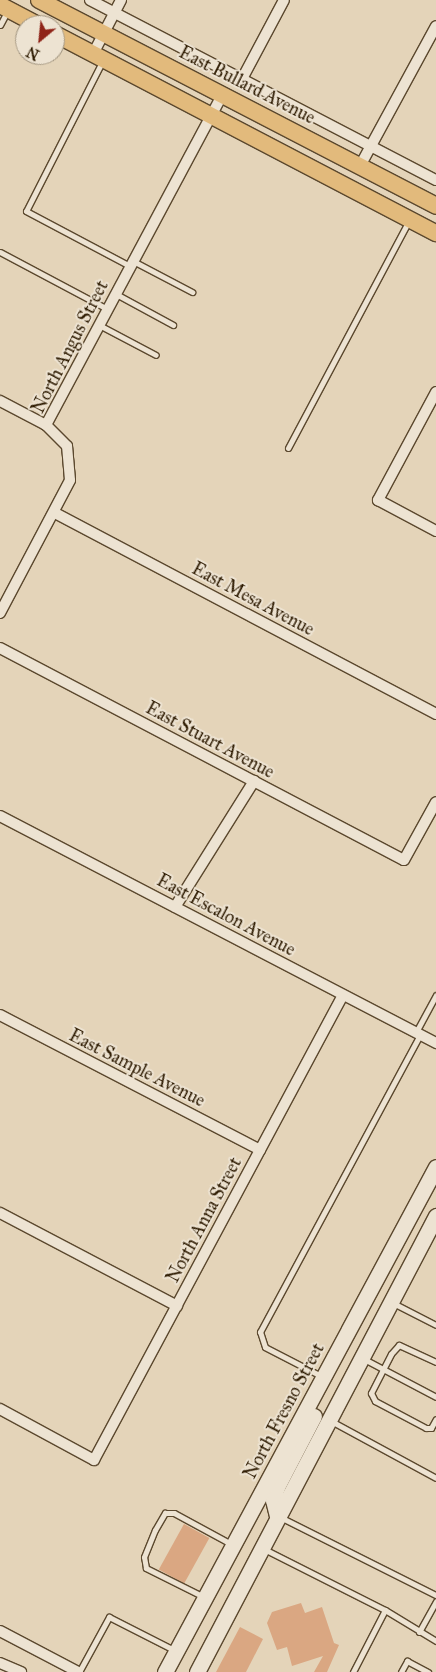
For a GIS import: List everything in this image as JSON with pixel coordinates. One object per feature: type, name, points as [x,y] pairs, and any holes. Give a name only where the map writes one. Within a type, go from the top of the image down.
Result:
[{"type":"main road","name":"East Bullard Avenue","points":[[39,0],[436,206]]},
{"type":"main road","points":[[4,8],[18,15]]},
{"type":"main road","points":[[65,39],[436,233]]},
{"type":"main road","name":"North Fresno Street","points":[[165,1672],[436,1167]]},
{"type":"main road","points":[[196,1672],[436,1216]]},
{"type":"main road","points":[[277,1516],[273,1500],[277,1487],[316,1413],[324,1392],[323,1377]]},
{"type":"street","points":[[90,0],[436,180]]},
{"type":"street","points":[[98,56],[104,34],[121,0]]},
{"type":"street","points":[[242,79],[284,0]]},
{"type":"street","points":[[360,166],[436,26]]},
{"type":"street","name":"North Angus Street","points":[[0,613],[55,512],[70,480],[72,469],[67,446],[46,425],[222,95]]},
{"type":"street","points":[[436,392],[378,500],[436,531]]},
{"type":"street","points":[[0,401],[46,425]]},
{"type":"street","name":"East Mesa Avenue","points":[[55,512],[436,714]]},
{"type":"street","name":"East Stuart Avenue","points":[[0,648],[404,860],[436,802]]},
{"type":"street","points":[[174,907],[254,781]]},
{"type":"street","name":"East Escalon Avenue","points":[[0,816],[436,1044]]},
{"type":"street","name":"North Anna Street","points":[[0,1409],[94,1460],[342,995]]},
{"type":"street","name":"East Sample Avenue","points":[[0,1015],[260,1150]]},
{"type":"street","points":[[0,1213],[177,1306]]},
{"type":"street","points":[[0,1631],[78,1672]]},
{"type":"street","points":[[0,1664],[21,1672]]},
{"type":"lane","points":[[0,24],[4,8]]},
{"type":"lane","points":[[98,56],[26,211],[192,292]]},
{"type":"lane","points":[[288,448],[410,219]]},
{"type":"lane","points":[[0,252],[107,308]]},
{"type":"lane","points":[[115,293],[173,325]]},
{"type":"lane","points":[[98,325],[156,355]]},
{"type":"lane","points":[[323,1377],[264,1347],[260,1332],[418,1034],[436,995]]},
{"type":"lane","points":[[391,1301],[436,1325]]},
{"type":"lane","points":[[436,1362],[403,1345],[393,1350],[372,1389],[375,1401],[426,1428],[431,1428],[436,1420]]},
{"type":"lane","points":[[361,1357],[436,1398]]},
{"type":"lane","points":[[328,1419],[436,1478]]},
{"type":"lane","points":[[205,1597],[146,1568],[144,1557],[160,1521],[165,1513],[174,1513],[233,1545]]},
{"type":"lane","points":[[277,1516],[436,1595]]},
{"type":"lane","points":[[261,1547],[385,1610],[436,1641]]},
{"type":"lane","points":[[419,1632],[436,1601]]},
{"type":"lane","points":[[353,1672],[385,1610]]},
{"type":"lane","points":[[78,1672],[109,1617],[176,1651]]},
{"type":"lane","points":[[401,1672],[407,1661],[428,1672]]},
{"type":"building","points":[[184,1524],[209,1538],[184,1584],[159,1569]]},
{"type":"building","points":[[301,1603],[305,1613],[322,1607],[334,1643],[339,1645],[327,1672],[314,1672],[323,1656],[292,1666],[287,1647],[277,1650],[267,1623],[272,1612]]},
{"type":"building","points":[[240,1627],[263,1639],[246,1672],[216,1672]]}]
